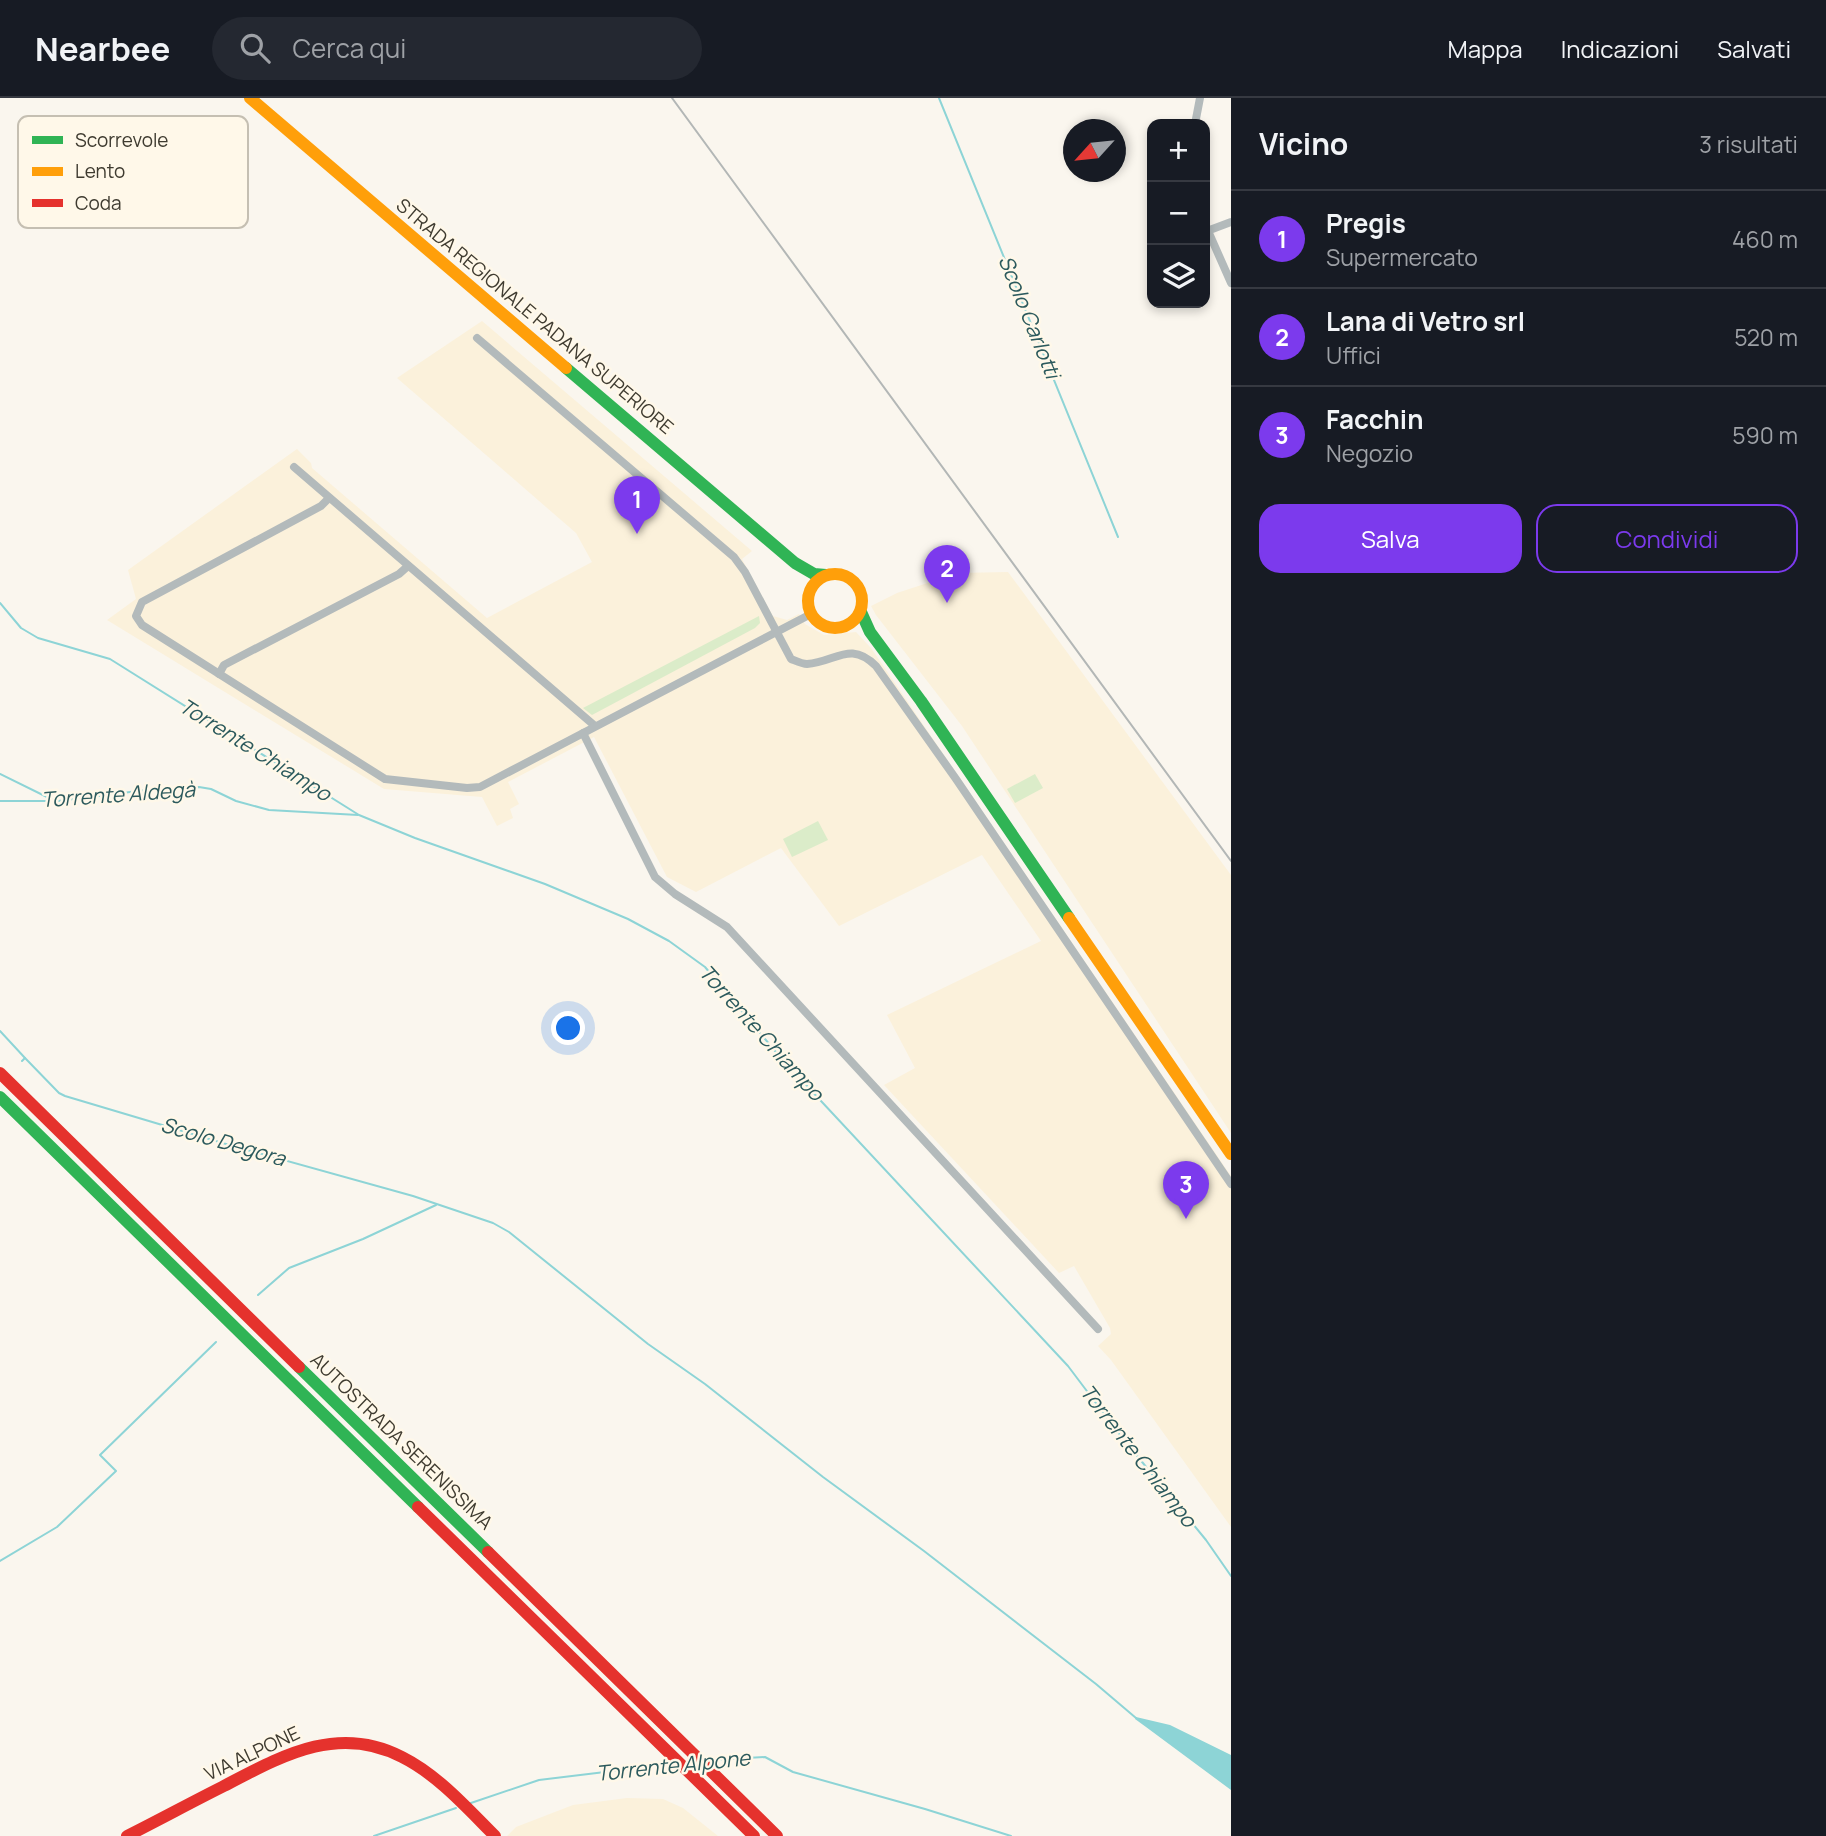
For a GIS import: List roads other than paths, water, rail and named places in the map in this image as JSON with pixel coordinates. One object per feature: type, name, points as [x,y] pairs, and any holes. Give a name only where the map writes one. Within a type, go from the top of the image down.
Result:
[{"type":"main road","name":"STRADA REGIONALE PADANA SUPERIORE","points":[[250,98],[795,563],[814,574],[826,575]]},
{"type":"main road","name":"STRADA REGIONALE PADANA SUPERIORE","points":[[795,563],[807,580],[808,594]]},
{"type":"main road","points":[[860,612],[849,625],[840,628],[823,626],[811,614],[808,594],[815,582],[826,575],[844,575],[858,586],[862,594],[860,612],[870,632],[928,710],[1231,1154]]},
{"type":"main road","points":[[849,625],[866,631],[884,650]]},
{"type":"main road","name":"AUTOSTRADA SERENISSIMA","points":[[0,1073],[777,1836]]},
{"type":"main road","name":"AUTOSTRADA SERENISSIMA","points":[[0,1097],[754,1836]]},
{"type":"main road","name":"VIA ALPONE","points":[[127,1836],[284,1755],[308,1746],[330,1742],[387,1749],[413,1762],[495,1836]]},
{"type":"street","points":[[1196,119],[1200,98]]},
{"type":"street","points":[[1210,227],[1231,222]]},
{"type":"street","points":[[1210,237],[1231,283]]},
{"type":"street","points":[[477,338],[734,557],[745,572],[791,659],[805,664],[853,652],[866,656],[876,666],[954,776],[1231,1184]]},
{"type":"street","points":[[294,467],[595,726]]},
{"type":"street","points":[[329,498],[321,506],[142,602],[136,616],[142,625],[385,779],[480,787],[811,614]]},
{"type":"street","points":[[219,674],[224,665],[399,574],[408,566]]},
{"type":"street","points":[[583,733],[655,877],[675,894],[727,927],[1098,1329]]},
{"type":"water","points":[[1136,1717],[1170,1725],[1231,1755],[1231,1790],[1135,1719]]},
{"type":"waterway","name":"Scolo Carlotti","points":[[939,98],[1118,537]]},
{"type":"waterway","name":"Torrente Chiampo","points":[[0,603],[21,628],[38,638],[110,659],[359,815],[545,884],[628,919],[669,941],[705,967],[780,1057],[1068,1366],[1120,1435],[1206,1540],[1231,1576]]},
{"type":"waterway","points":[[0,774],[53,800]]},
{"type":"waterway","name":"Torrente Aldegà","points":[[0,801],[58,801],[154,789],[199,787],[269,810],[358,815]]},
{"type":"waterway","points":[[0,1031],[25,1058]]},
{"type":"waterway","name":"Scolo Degora","points":[[22,1061],[25,1058],[65,1096],[413,1196],[493,1223],[509,1232],[648,1344],[705,1384],[823,1477],[924,1551],[1136,1718]]},
{"type":"waterway","points":[[258,1295],[289,1268],[363,1239],[436,1205]]},
{"type":"waterway","points":[[0,1561],[57,1527],[116,1471],[100,1455],[216,1342]]},
{"type":"waterway","name":"Torrente Alpone","points":[[711,1760],[765,1757],[793,1772],[1011,1836]]},
{"type":"waterway","name":"Torrente Alpone","points":[[468,1804],[539,1780],[671,1764]]},
{"type":"waterway","name":"Torrente Alpone","points":[[374,1836],[456,1808]]},
{"type":"railway","points":[[672,98],[1231,861]]},
{"type":"place","name":"Pregis","points":[[637,534]]},
{"type":"place","name":"Lana di Vetro srl","points":[[947,603]]},
{"type":"place","name":"Facchin","points":[[1186,1219]]}]
